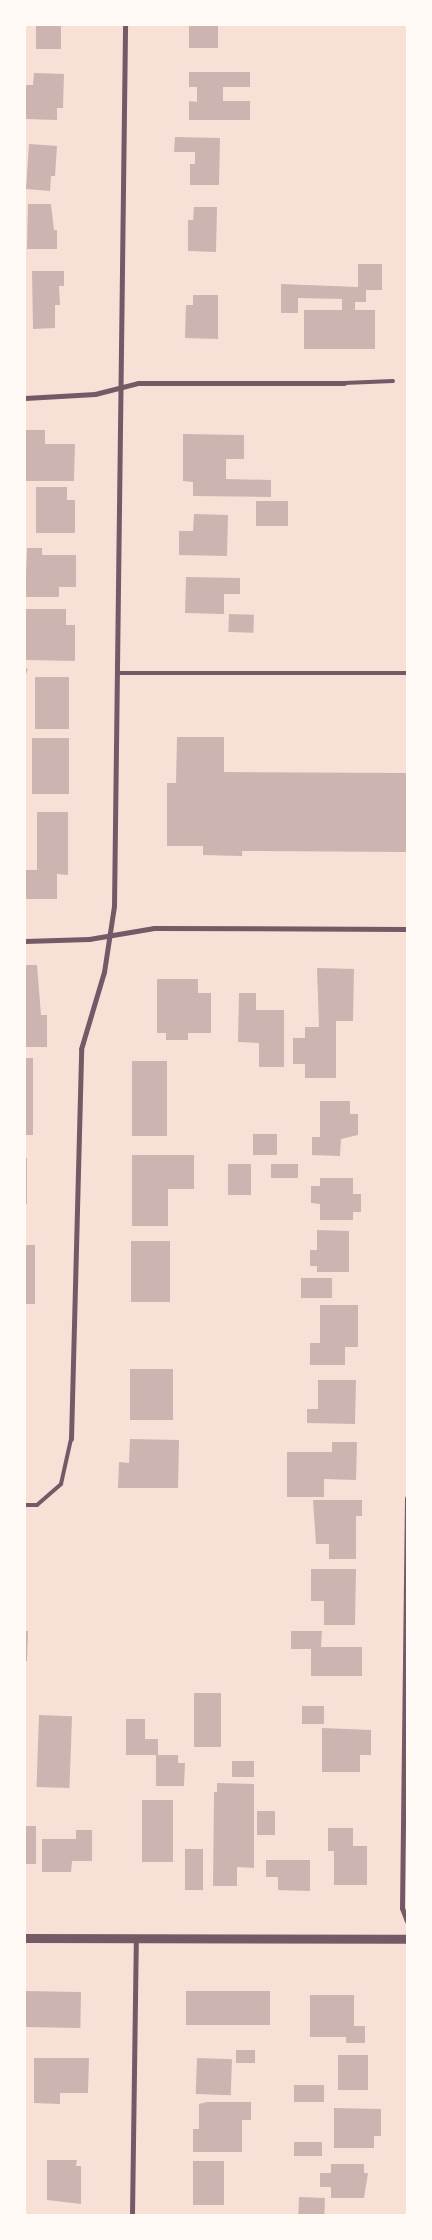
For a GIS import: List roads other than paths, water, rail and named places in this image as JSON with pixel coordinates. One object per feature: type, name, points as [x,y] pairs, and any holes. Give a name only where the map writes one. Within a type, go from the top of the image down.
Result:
[{"type":"street","points":[[71,1439],[81,1050],[104,972],[114,906],[125,25]]},
{"type":"street","points":[[25,398],[59,398],[138,383],[344,383]]},
{"type":"street","points":[[25,940],[109,936],[154,928],[407,929]]},
{"type":"street","points":[[407,1498],[402,1908],[407,1921]]},
{"type":"street","points":[[25,1938],[407,1939]]},
{"type":"street","points":[[132,2215],[136,1938]]},
{"type":"lane","points":[[344,383],[393,381]]},
{"type":"lane","points":[[118,673],[407,673]]},
{"type":"lane","points":[[25,1505],[37,1505],[61,1484],[71,1439]]}]
